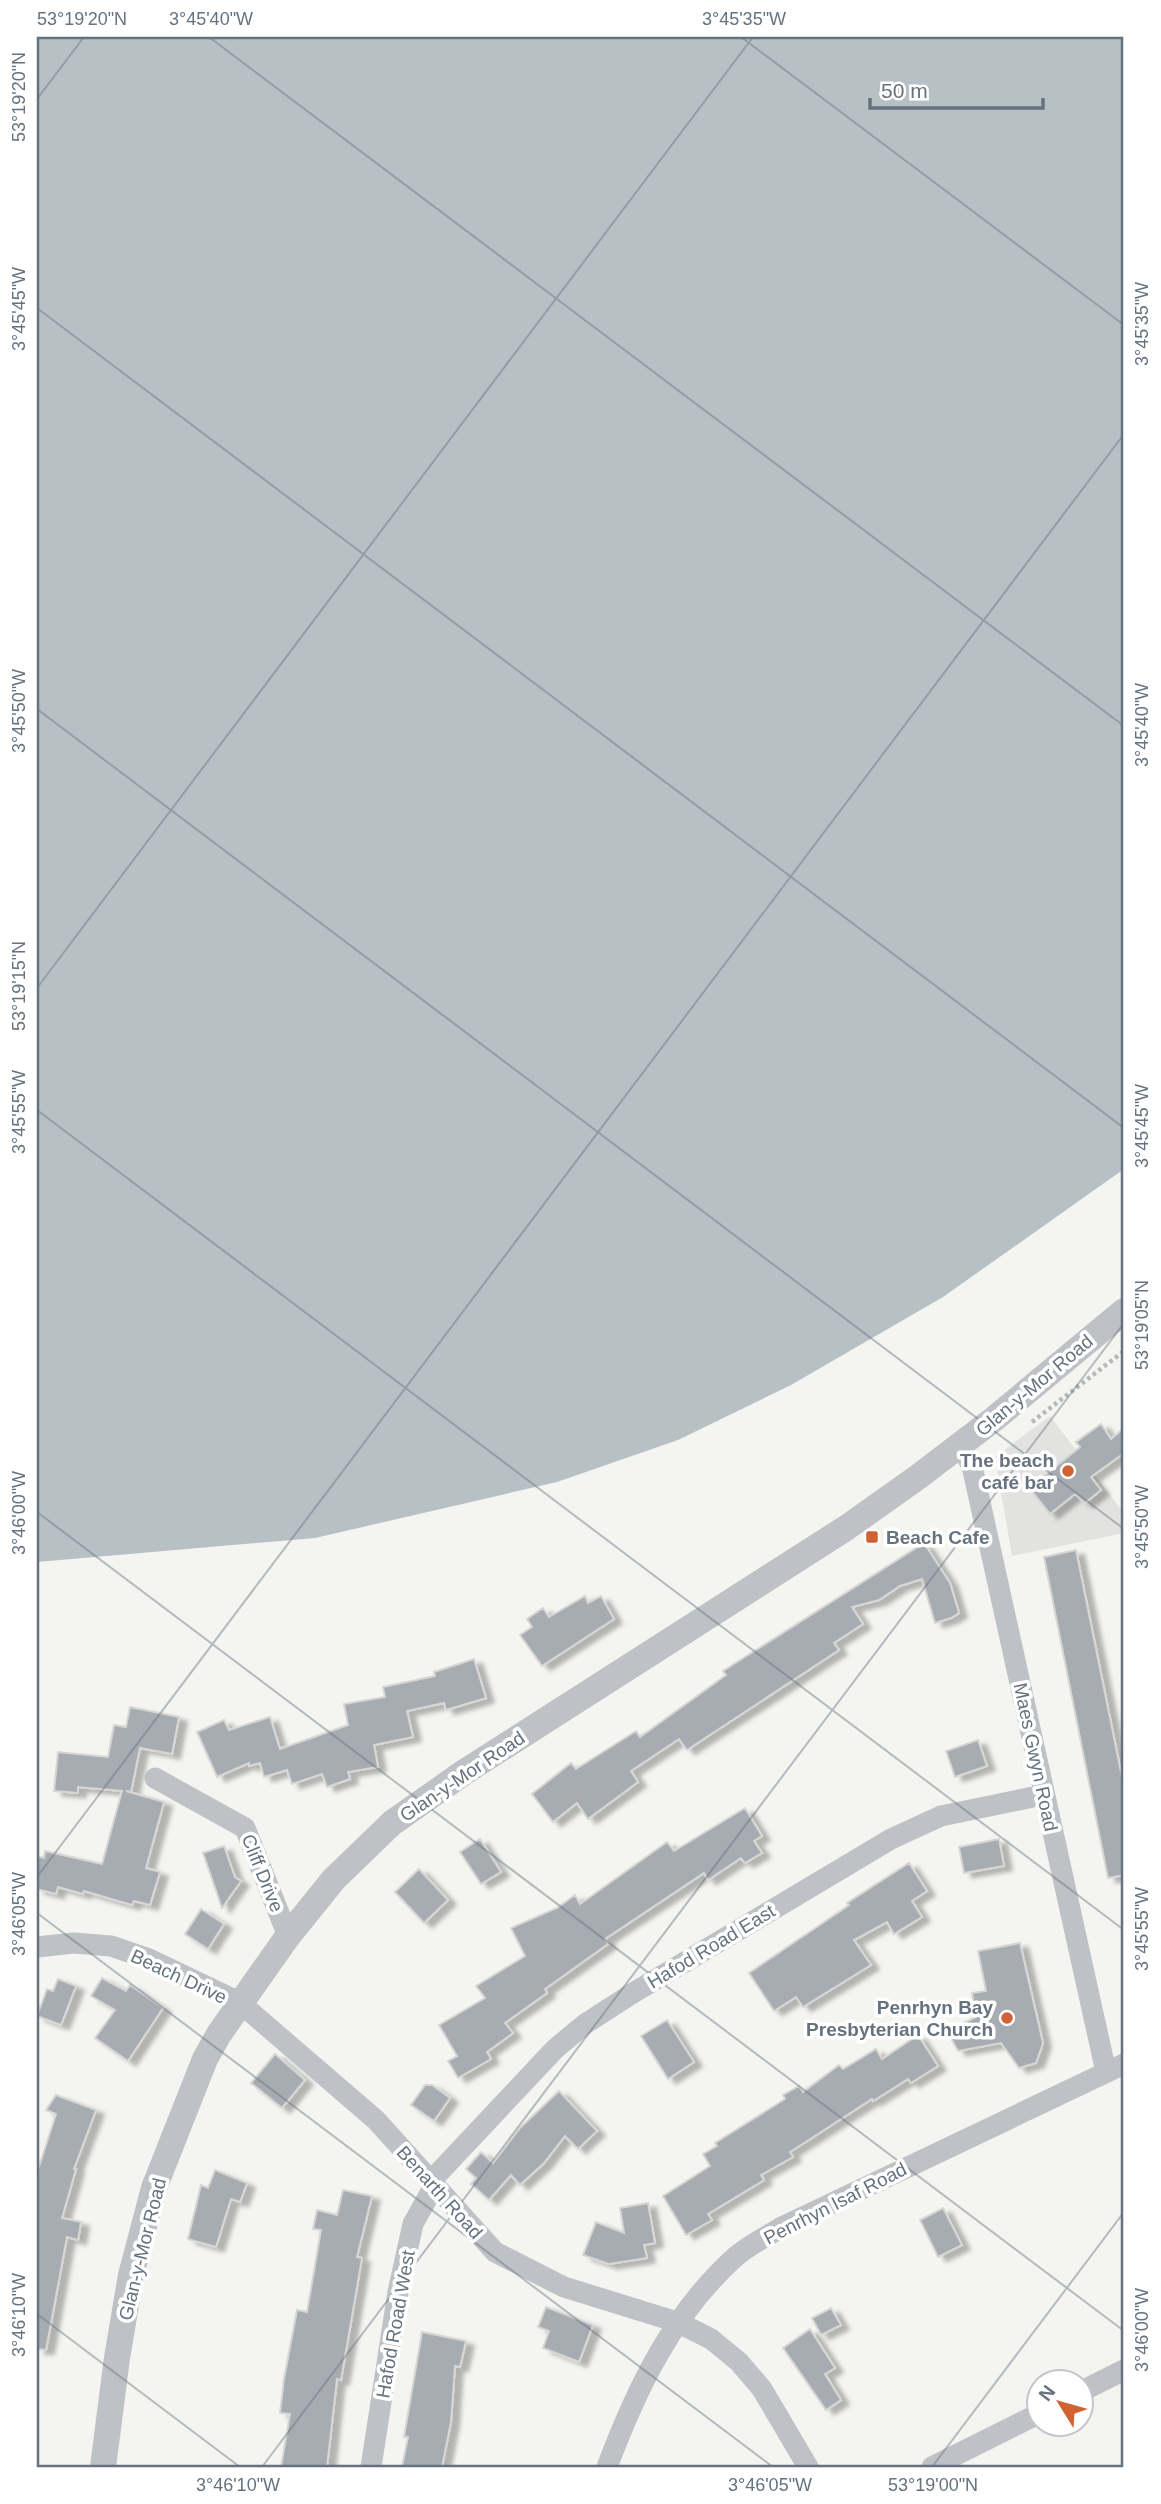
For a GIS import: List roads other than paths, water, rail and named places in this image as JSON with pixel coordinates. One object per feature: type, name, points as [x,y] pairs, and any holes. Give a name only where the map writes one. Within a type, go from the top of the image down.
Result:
[{"type":"street","name":"Glan-y-Mor Road","points":[[103,2467],[131,2275],[154,2188],[205,2059],[239,2003],[334,1879],[392,1823],[463,1773],[846,1528],[960,1445],[1124,1311]]},
{"type":"street","name":"Maes Gwyn Road","points":[[960,1445],[972,1466],[1044,1795],[1115,2068]]},
{"type":"street","name":"Cliff Drive","points":[[155,1778],[245,1828],[288,1936]]},
{"type":"street","name":"Hafod Road East","points":[[432,2184],[555,2049],[585,2024],[633,1993],[891,1839],[941,1816],[1044,1795]]},
{"type":"street","name":"Beach Drive","points":[[37,1947],[74,1942],[111,1946],[149,1959],[239,2003]]},
{"type":"street","name":"Benarth Road","points":[[239,2003],[376,2120],[495,2252],[564,2287],[677,2322],[711,2339],[739,2361],[768,2399],[808,2467]]},
{"type":"street","name":"Penrhyn Isaf Road","points":[[607,2467],[629,2409],[656,2354],[677,2322],[735,2257],[782,2227],[1115,2068]]},
{"type":"street","name":"Hafod Road West","points":[[371,2467],[398,2292],[413,2224],[432,2184]]},
{"type":"street","points":[[1094,2385],[1124,2370]]},
{"type":"street","points":[[932,2467],[1024,2421]]},
{"type":"place","name":"The beach café bar","points":[[1068,1471]]},
{"type":"place","name":"Beach Cafe","points":[[872,1537]]},
{"type":"place","name":"Penrhyn Bay Presbyterian Church","points":[[1007,2018]]}]
